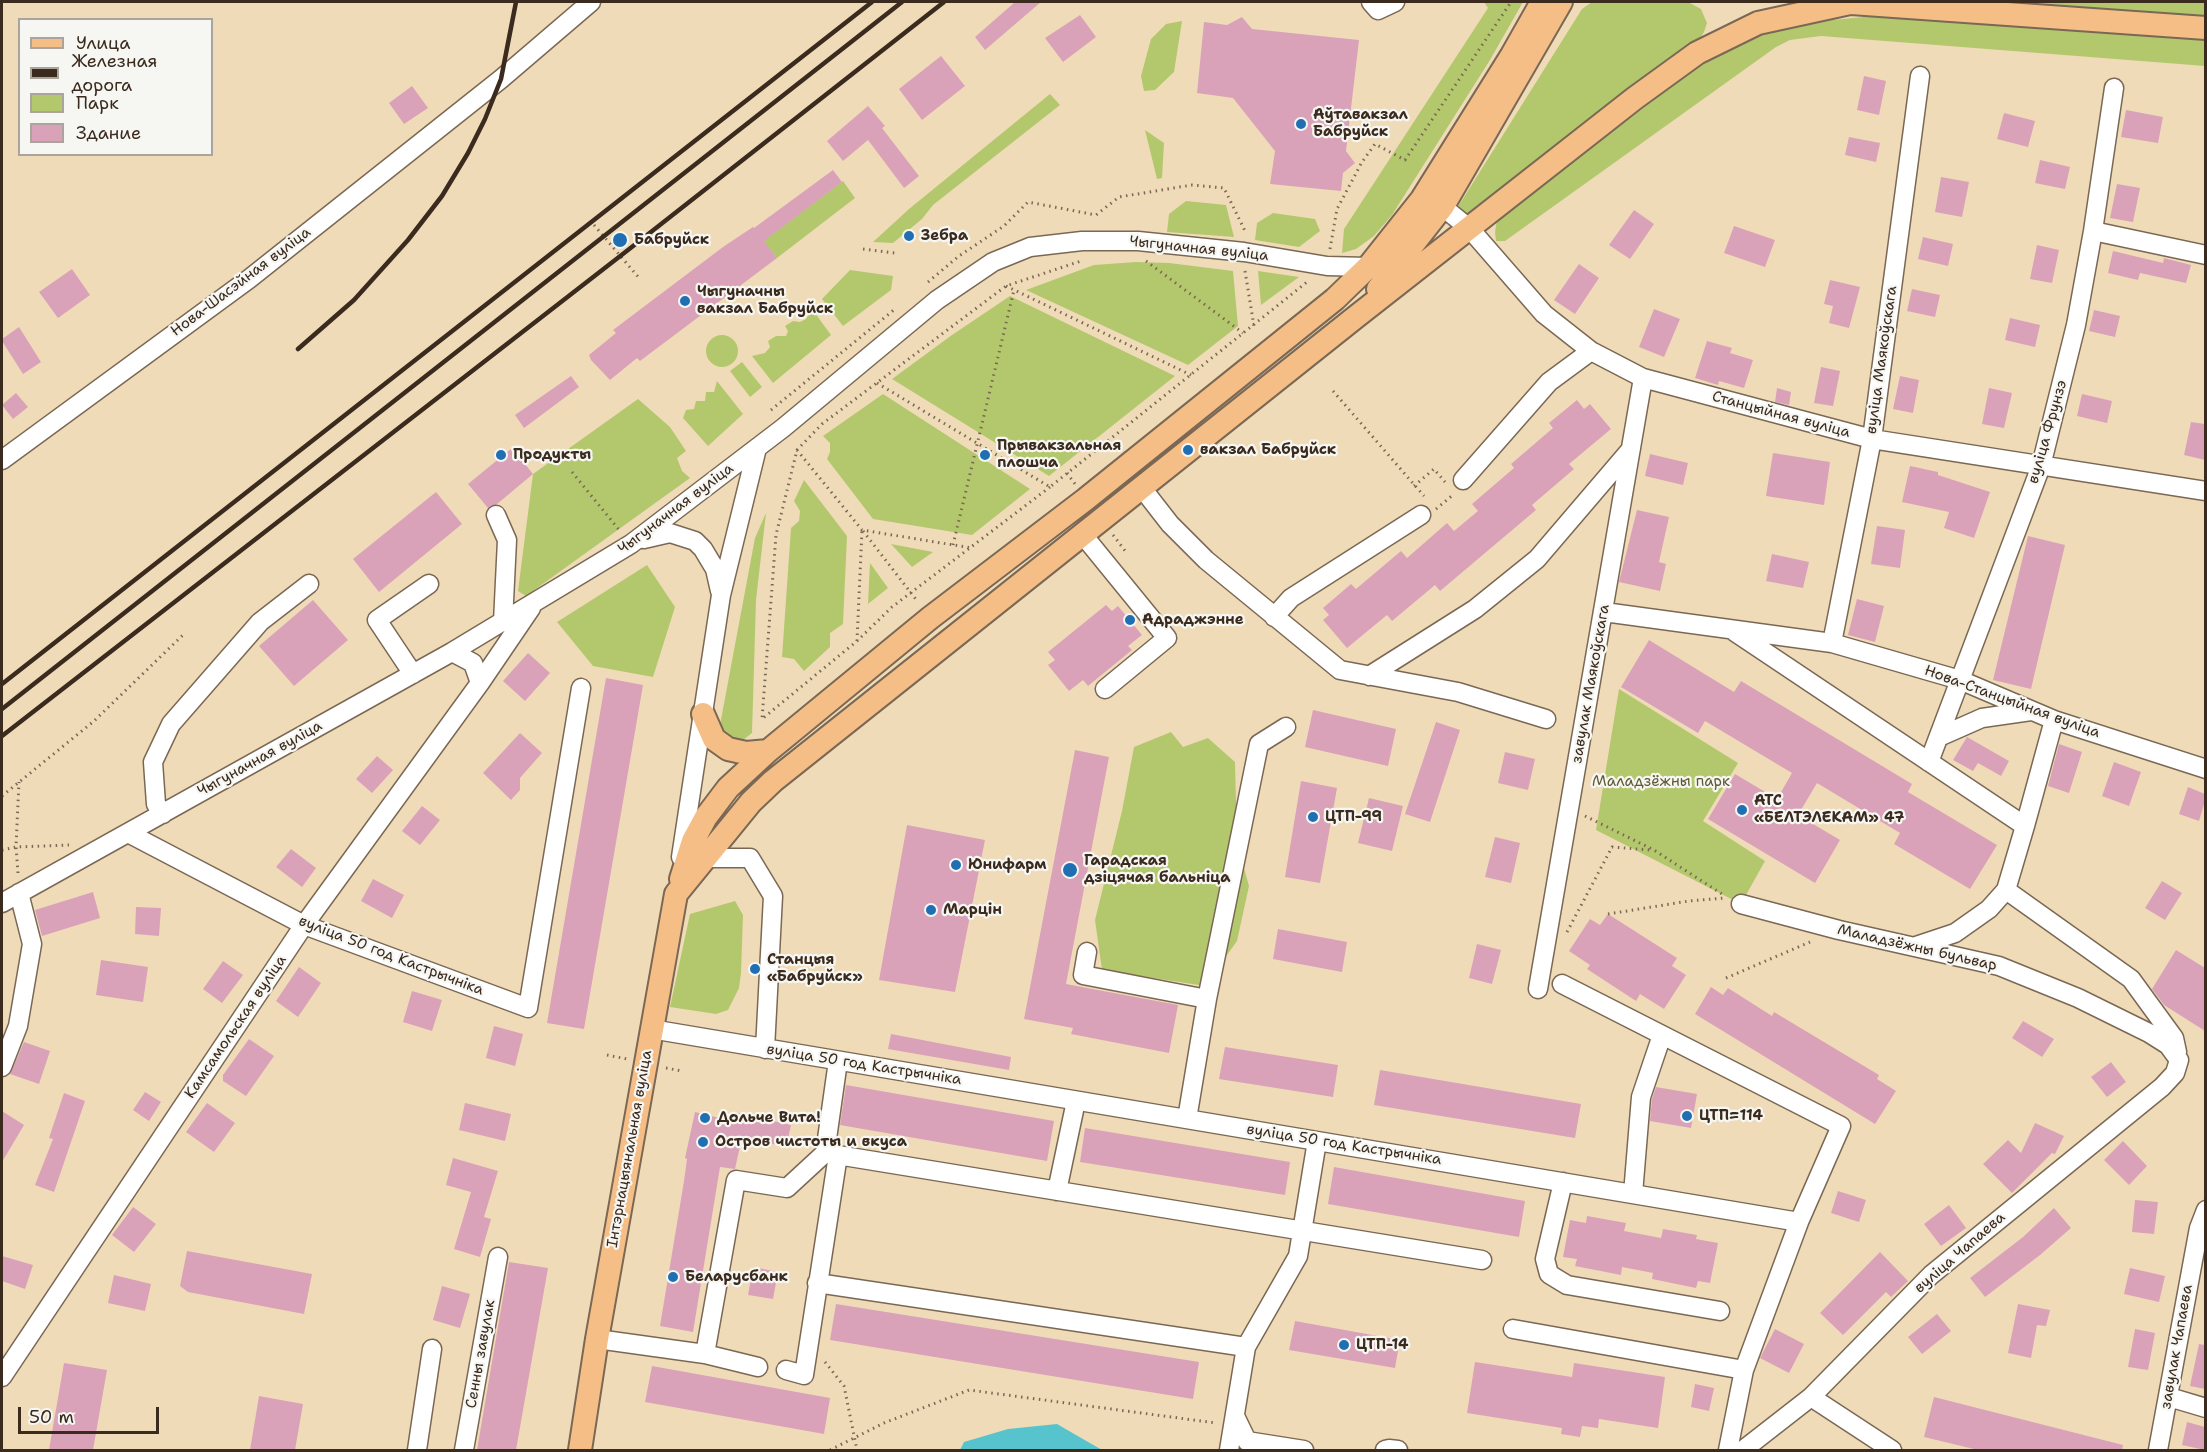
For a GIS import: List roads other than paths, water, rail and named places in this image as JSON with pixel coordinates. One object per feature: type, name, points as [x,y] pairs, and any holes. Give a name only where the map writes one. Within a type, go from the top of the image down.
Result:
[{"type":"main road","points":[[676,894],[693,841],[705,817],[728,788],[768,751],[930,618],[1086,498],[1335,299],[1434,200],[1542,2]]},
{"type":"main road","points":[[1357,316],[1561,2]]},
{"type":"main road","points":[[704,858],[751,802],[773,781],[1357,316],[1635,98],[1697,53],[1758,23],[1841,2],[2205,28]]},
{"type":"main road","points":[[703,714],[714,740],[728,750],[746,753],[768,751]]},
{"type":"main road","name":"Інтэрнацыянальная вуліца","points":[[580,1450],[597,1339],[676,894],[704,858]]},
{"type":"street","name":"Нова-Шасэйная вуліца","points":[[2,460],[249,279],[476,98],[591,2]]},
{"type":"street","points":[[1371,2],[1378,10],[1395,2]]},
{"type":"street","name":"вуліца Маякоўскага","points":[[1832,643],[1872,439],[1920,76]]},
{"type":"street","name":"вуліца Фрунзэ","points":[[1929,762],[2040,466],[2076,325],[2093,231],[2114,88]]},
{"type":"street","name":"Станцыйная вуліца","points":[[1434,200],[1470,229],[1544,314],[1591,351],[1643,378],[1872,439],[2205,491]]},
{"type":"street","points":[[2093,231],[2205,255]]},
{"type":"street","name":"Чыгуначная вуліца","points":[[2,903],[452,652],[631,544],[757,448],[937,300],[993,262],[1030,248],[1082,242],[1138,241],[1233,250],[1327,266],[1368,267]]},
{"type":"street","points":[[1455,486],[1550,382],[1591,351]]},
{"type":"street","name":"завулак Маякоўскага","points":[[1538,989],[1643,378]]},
{"type":"street","points":[[676,894],[721,595],[757,448]]},
{"type":"street","points":[[1369,676],[1474,609],[1538,559],[1631,449]]},
{"type":"street","points":[[1142,488],[1170,524],[1206,560],[1340,670],[1458,692],[1546,719]]},
{"type":"street","points":[[496,515],[507,540],[503,622]]},
{"type":"street","points":[[1274,617],[1291,598],[1421,515]]},
{"type":"street","points":[[631,544],[669,533],[695,541],[716,569],[721,595]]},
{"type":"street","points":[[1083,535],[1167,638],[1105,689]]},
{"type":"street","points":[[163,814],[156,804],[153,762],[171,724],[260,622],[309,584]]},
{"type":"street","points":[[413,674],[377,620],[429,584]]},
{"type":"street","name":"Камсамольская вуліца","points":[[2,1377],[304,925],[480,684],[534,604]]},
{"type":"street","name":"Нова-Станцыйная вуліца","points":[[1604,612],[1832,643],[1960,680],[2054,720],[2205,769]]},
{"type":"street","points":[[1732,629],[2025,826]]},
{"type":"street","points":[[452,652],[473,663],[480,684]]},
{"type":"street","name":"вуліца 50 год Кастрычніка","points":[[128,833],[304,925],[528,1008],[580,688]]},
{"type":"street","points":[[1939,737],[1982,718],[2033,711]]},
{"type":"street","points":[[1916,946],[1955,933],[1989,909],[2006,890],[2054,720]]},
{"type":"street","points":[[1187,1119],[1207,999],[1259,744],[1286,727]]},
{"type":"street","points":[[704,858],[750,858],[773,896],[765,1049]]},
{"type":"street","points":[[2006,890],[2131,979],[2174,1038],[2179,1060]]},
{"type":"street","points":[[2,1067],[18,1026],[32,944],[19,893]]},
{"type":"street","name":"Маладзёжны бульвар","points":[[1741,904],[1839,930],[1999,966],[2078,998],[2149,1033],[2168,1045],[2179,1060]]},
{"type":"street","points":[[1087,952],[1083,975],[1207,999]]},
{"type":"street","points":[[1562,984],[1841,1126],[1799,1222],[1744,1370],[1728,1450]]},
{"type":"street","name":"вуліца 50 год Кастрычніка","points":[[651,1029],[1799,1222]]},
{"type":"street","points":[[1633,1194],[1641,1097],[1662,1035]]},
{"type":"street","name":"вуліца Чапаева","points":[[1743,1450],[1811,1397],[1931,1275],[2162,1087],[2175,1073],[2179,1060]]},
{"type":"street","points":[[786,1370],[804,1375],[831,1154],[838,1061]]},
{"type":"street","points":[[1057,1191],[1076,1101]]},
{"type":"street","points":[[1229,1450],[1246,1347],[1298,1256],[1317,1141]]},
{"type":"street","points":[[705,1354],[736,1180],[787,1188],[831,1154],[1482,1260]]},
{"type":"street","points":[[1563,1182],[1545,1259],[1549,1274],[1567,1285],[1720,1311]]},
{"type":"street","name":"завулак Чапаева","points":[[2158,1450],[2199,1228],[2205,1210]]},
{"type":"street","name":"Сенны завулак","points":[[464,1450],[498,1257]]},
{"type":"street","points":[[817,1283],[1246,1347]]},
{"type":"street","points":[[1513,1329],[1744,1370]]},
{"type":"street","points":[[597,1339],[705,1354],[758,1367]]},
{"type":"street","points":[[417,1450],[432,1349]]},
{"type":"street","points":[[1811,1397],[1892,1450]]},
{"type":"street","points":[[2169,1397],[2205,1408]]},
{"type":"street","points":[[1234,1421],[1247,1441],[1304,1450]]},
{"type":"street","points":[[1385,1450],[1398,1450]]},
{"type":"water","points":[[1057,1424],[1102,1450],[960,1450],[964,1442],[1008,1429]]},
{"type":"railway","points":[[298,349],[354,300],[408,240],[442,196],[468,153],[501,79],[516,2]]},
{"type":"railway","points":[[2,684],[872,2]]},
{"type":"railway","points":[[2,709],[902,2]]},
{"type":"railway","points":[[2,736],[944,2]]},
{"type":"place","name":"Аўтавакзал Бабруйск","points":[[1301,124]]},
{"type":"place","name":"Зебра","points":[[909,236]]},
{"type":"place","name":"Бабруйск","points":[[620,240]]},
{"type":"place","name":"Чыгуначны вакзал Бабруйск","points":[[685,301]]},
{"type":"place","name":"вакзал Бабруйск","points":[[1188,450]]},
{"type":"place","name":"Продукты","points":[[501,455]]},
{"type":"place","name":"Прывакзальная плошча","points":[[985,455]]},
{"type":"place","name":"Адраджэнне","points":[[1130,620]]},
{"type":"place","name":"АТС «БЕЛТЭЛЕКАМ» 47","points":[[1742,810]]},
{"type":"place","name":"ЦТП-99","points":[[1313,817]]},
{"type":"place","name":"Юнифарм","points":[[956,865]]},
{"type":"place","name":"Гарадская дзіцячая бальніца","points":[[1070,870]]},
{"type":"place","name":"Марцін","points":[[931,910]]},
{"type":"place","name":"Станцыя «Бабруйск»","points":[[755,969]]},
{"type":"place","name":"ЦТП=114","points":[[1687,1116]]},
{"type":"place","name":"Дольче Вита!","points":[[705,1118]]},
{"type":"place","name":"Остров чистоты и вкуса","points":[[703,1142]]},
{"type":"place","name":"Беларусбанк","points":[[673,1277]]},
{"type":"place","name":"ЦТП-14","points":[[1344,1345]]},
{"type":"park label","name":"Маладзёжны парк","points":[[1661,782]]}]
